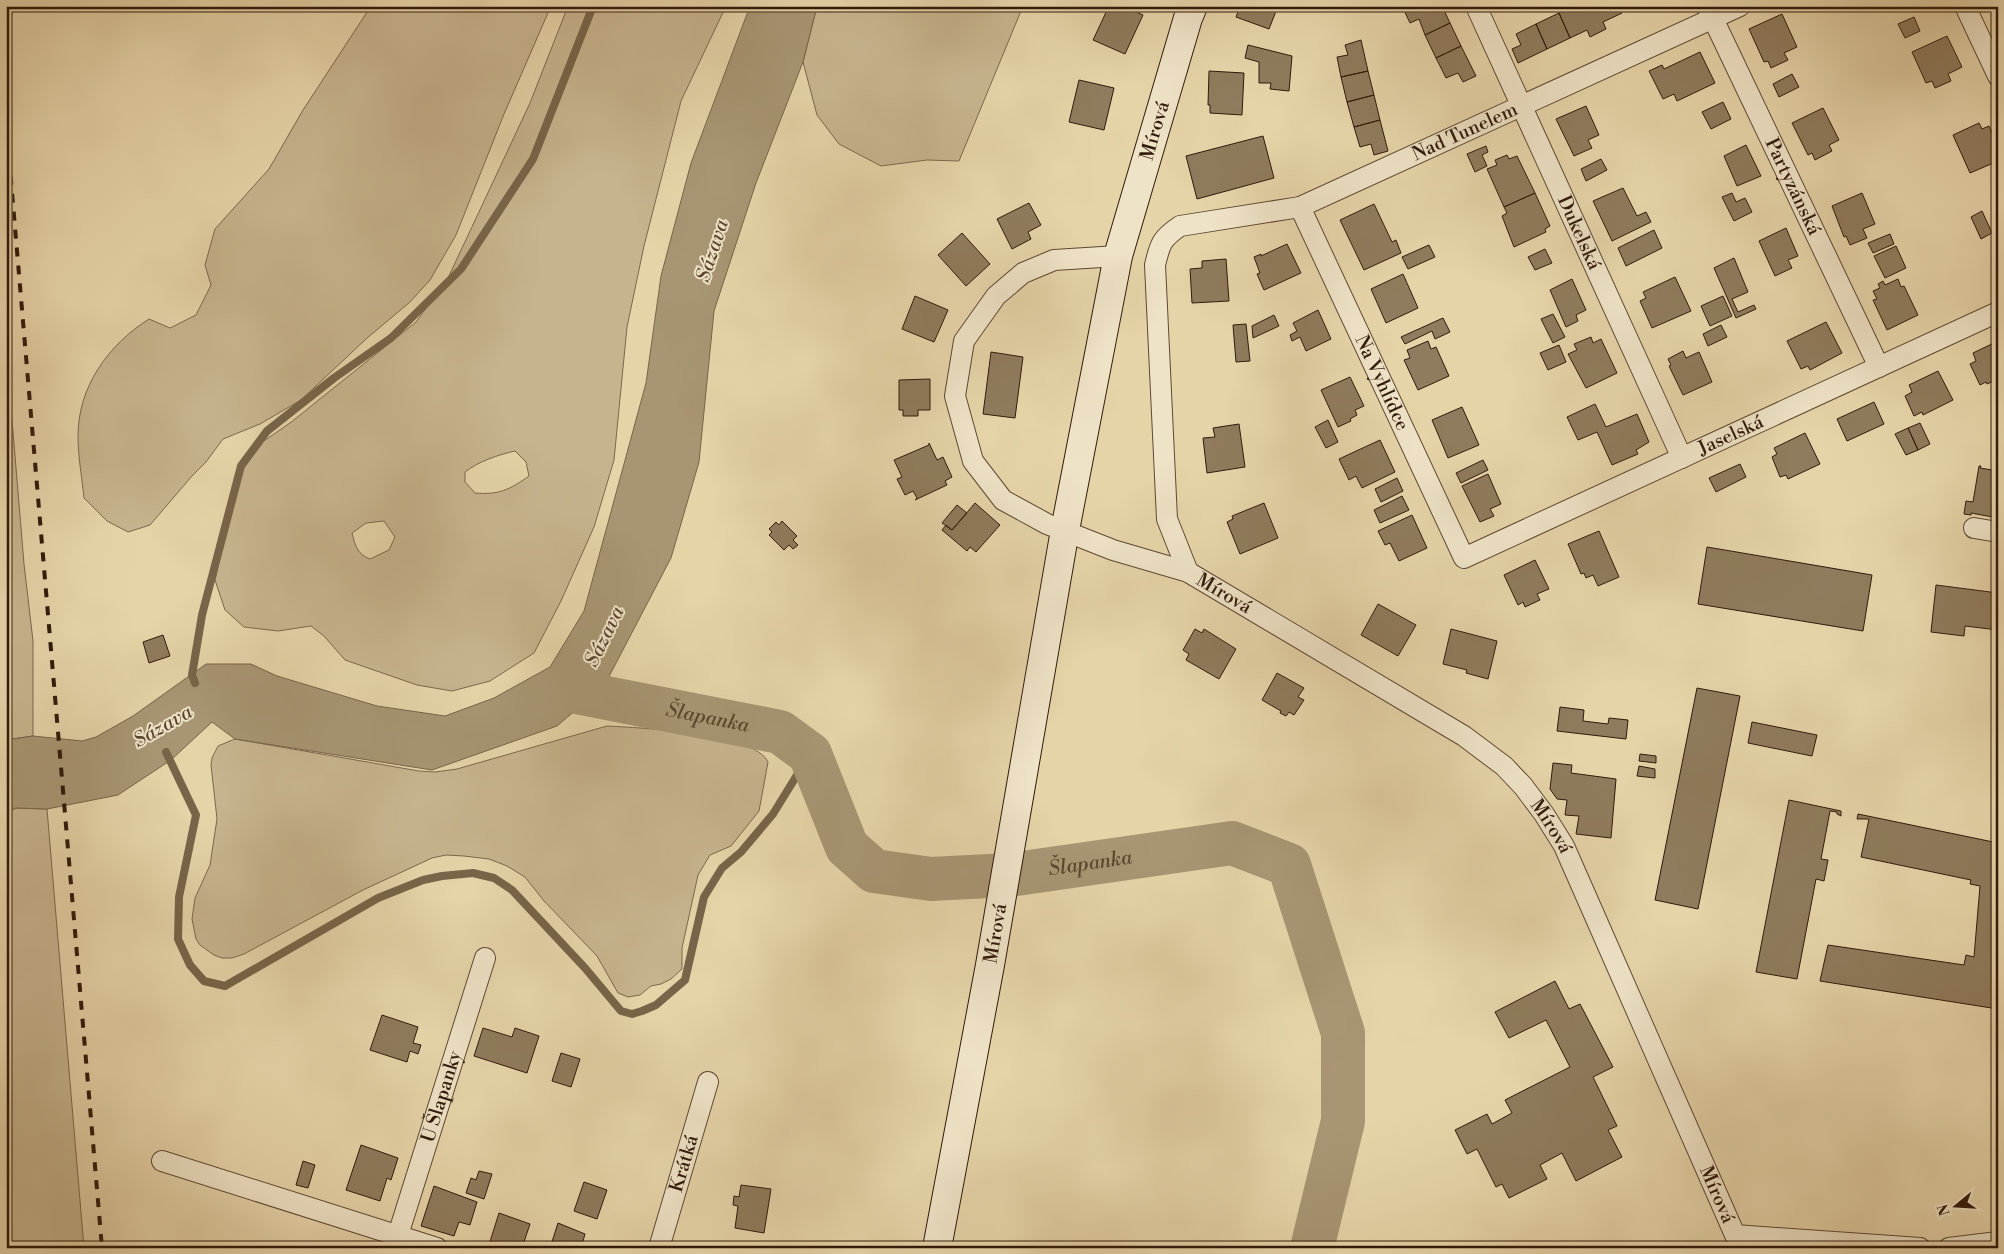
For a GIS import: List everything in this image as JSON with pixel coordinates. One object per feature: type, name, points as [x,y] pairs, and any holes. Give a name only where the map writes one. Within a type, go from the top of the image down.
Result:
[{"type":"street","name":"Mírová","points":[[937,1248],[990,966],[1065,530],[1118,256],[1193,6]]},
{"type":"street","name":"Dukelská","points":[[1476,6],[1682,458]]},
{"type":"street","name":"Nad Tunelem","points":[[1180,226],[1300,207],[1521,107],[1710,13],[1740,6]]},
{"type":"street","points":[[1965,6],[1998,76]]},
{"type":"street","name":"Partyzánská","points":[[1710,13],[1879,366]]},
{"type":"street","name":"Na Vyhlídce","points":[[1300,207],[1464,558]]},
{"type":"street","name":"Mírová","points":[[1180,226],[1165,236],[1158,250],[1155,265],[1167,519],[1188,572]]},
{"type":"street","name":"Mírová","points":[[1118,256],[1054,260],[1023,274],[996,296],[964,341],[955,396],[973,460],[1003,500],[1047,524],[1113,550],[1188,572],[1455,731],[1498,760],[1523,786],[1544,814],[1564,846],[1735,1235],[1920,1248]]},
{"type":"street","name":"Jaselská","points":[[1464,558],[1998,312]]},
{"type":"street","points":[[1974,528],[1998,532]]},
{"type":"street","name":"U Šlapanky","points":[[398,1235],[485,958]]},
{"type":"street","name":"Krátká","points":[[659,1248],[708,1082]]},
{"type":"street","points":[[162,1161],[437,1248]]},
{"type":"street","points":[[1950,1248],[1998,1242]]},
{"type":"shaded area","points":[[371,6],[551,6],[504,114],[456,235],[430,280],[410,302],[366,339],[301,400],[260,424],[223,439],[206,462],[150,525],[128,532],[107,521],[84,498],[78,436],[79,418],[90,384],[98,369],[121,341],[149,319],[170,328],[196,315],[211,285],[205,265],[215,229],[269,169],[303,110]]},
{"type":"shaded area","points":[[568,6],[726,6],[681,101],[644,246],[627,327],[614,460],[594,527],[561,601],[534,653],[490,681],[452,691],[417,685],[345,660],[324,636],[311,626],[278,631],[244,627],[225,610],[215,580],[235,484],[255,447],[290,423],[416,322],[448,278],[530,103]],"holes":[[[515,451],[526,462],[529,476],[516,485],[503,491],[475,493],[465,482],[465,472],[470,468],[502,454]],[[384,521],[395,537],[389,550],[370,559],[359,552],[352,533],[366,523]]]},
{"type":"shaded area","points":[[817,6],[1023,6],[959,161],[927,160],[881,166],[839,144],[817,115],[803,62]]},
{"type":"shaded area","points":[[6,347],[24,564],[33,641],[33,736],[6,740]]},
{"type":"shaded area","points":[[607,726],[668,730],[719,738],[741,744],[758,752],[768,762],[759,811],[731,846],[710,855],[698,875],[682,948],[682,969],[671,979],[651,986],[640,995],[628,997],[618,993],[597,956],[544,901],[525,877],[507,866],[489,859],[464,856],[446,855],[432,858],[363,890],[244,954],[232,958],[222,958],[214,955],[200,945],[196,939],[192,919],[195,898],[210,865],[217,819],[211,765],[218,746],[235,739],[419,771],[435,772],[457,769]]},
{"type":"shaded area","points":[[16,808],[47,809],[84,1248],[6,1248],[6,813]]},
{"type":"water","name":"Sázava","points":[[750,6],[817,6],[803,62],[756,183],[714,311],[699,462],[671,558],[604,686],[557,726],[432,770],[235,739],[212,722],[171,760],[118,795],[47,809],[16,808],[6,813],[6,740],[33,736],[82,741],[96,737],[133,716],[206,664],[251,664],[277,676],[377,706],[445,716],[494,698],[550,667],[584,611],[646,383],[661,276],[691,163]]},
{"type":"building","points":[[1109,6],[1123,6],[1143,15],[1125,54],[1093,40]]},
{"type":"building","points":[[1236,6],[1278,6],[1269,29],[1236,17],[1239,9],[1235,8]]},
{"type":"building","points":[[1402,6],[1442,6],[1450,23],[1425,35],[1419,19],[1410,23]]},
{"type":"building","points":[[1573,6],[1619,6],[1622,13],[1603,22],[1606,29],[1590,37],[1587,30],[1570,38],[1559,13]]},
{"type":"building","points":[[1559,13],[1570,38],[1547,49],[1536,24]]},
{"type":"building","points":[[1782,14],[1797,47],[1784,53],[1788,60],[1771,68],[1768,61],[1764,62],[1749,29]]},
{"type":"building","points":[[1914,17],[1920,31],[1905,38],[1898,24]]},
{"type":"building","points":[[1450,23],[1461,46],[1436,58],[1425,35]]},
{"type":"building","points":[[1536,24],[1547,49],[1518,63],[1512,49],[1521,45],[1516,34]]},
{"type":"building","points":[[1947,36],[1962,67],[1948,74],[1951,81],[1935,88],[1932,81],[1926,83],[1912,52]]},
{"type":"building","points":[[1361,40],[1368,71],[1341,77],[1337,57],[1348,55],[1345,45]]},
{"type":"building","points":[[1248,45],[1292,56],[1289,91],[1270,89],[1271,83],[1259,83],[1259,62],[1245,58]]},
{"type":"building","points":[[1461,46],[1476,76],[1463,82],[1458,73],[1446,78],[1436,58]]},
{"type":"building","points":[[1700,52],[1715,83],[1677,101],[1674,94],[1663,99],[1649,71],[1662,65],[1664,69]]},
{"type":"building","points":[[1209,71],[1244,73],[1242,115],[1210,113],[1210,105],[1208,105]]},
{"type":"building","points":[[1368,71],[1374,95],[1347,102],[1341,77]]},
{"type":"building","points":[[1792,74],[1799,87],[1779,97],[1773,84]]},
{"type":"building","points":[[1079,80],[1114,88],[1104,130],[1069,122]]},
{"type":"building","points":[[1374,95],[1380,120],[1354,127],[1347,102]]},
{"type":"building","points":[[1723,102],[1731,119],[1711,129],[1702,112]]},
{"type":"building","points":[[1586,106],[1599,135],[1588,140],[1592,148],[1574,156],[1556,119]]},
{"type":"building","points":[[1823,108],[1839,140],[1829,145],[1832,151],[1815,160],[1812,153],[1808,155],[1792,123]]},
{"type":"building","points":[[1380,120],[1388,151],[1374,155],[1371,144],[1360,147],[1354,127]]},
{"type":"building","points":[[1979,123],[1982,129],[1989,126],[1998,146],[1998,161],[1970,173],[1953,135]]},
{"type":"building","points":[[1263,136],[1274,178],[1197,199],[1186,156]]},
{"type":"building","points":[[1746,145],[1761,176],[1737,186],[1724,156]]},
{"type":"building","points":[[1486,146],[1488,152],[1482,155],[1487,166],[1475,172],[1467,154]]},
{"type":"building","points":[[1507,155],[1509,159],[1517,156],[1535,193],[1504,207],[1487,169],[1497,165],[1495,160]]},
{"type":"building","points":[[1601,159],[1607,170],[1586,181],[1581,169]]},
{"type":"building","points":[[1623,188],[1637,216],[1646,212],[1651,222],[1612,241],[1593,201]]},
{"type":"building","points":[[1535,193],[1550,226],[1545,229],[1546,232],[1514,247],[1502,216],[1507,213],[1504,207]]},
{"type":"building","points":[[1732,193],[1736,202],[1745,198],[1752,212],[1734,221],[1722,197]]},
{"type":"building","points":[[1862,193],[1875,224],[1863,229],[1867,238],[1850,245],[1846,236],[1844,237],[1832,206]]},
{"type":"building","points":[[1029,203],[1041,225],[1028,232],[1031,239],[1012,249],[997,219]]},
{"type":"building","points":[[1374,204],[1392,242],[1396,240],[1401,253],[1364,270],[1340,220]]},
{"type":"building","points":[[1982,211],[1992,233],[1981,239],[1971,217]]},
{"type":"building","points":[[1786,228],[1798,256],[1788,260],[1792,268],[1775,276],[1759,241]]},
{"type":"building","points":[[1654,230],[1662,248],[1626,266],[1618,248]]},
{"type":"building","points":[[962,233],[990,264],[966,286],[938,255]]},
{"type":"building","points":[[1890,234],[1894,244],[1873,253],[1868,243]]},
{"type":"building","points":[[1287,244],[1301,273],[1264,290],[1257,274],[1260,273],[1254,257],[1261,254],[1261,256]]},
{"type":"building","points":[[1429,245],[1435,257],[1408,269],[1402,257]]},
{"type":"building","points":[[1896,246],[1906,268],[1885,278],[1874,256]]},
{"type":"building","points":[[1545,249],[1552,263],[1535,270],[1528,257]]},
{"type":"building","points":[[1734,258],[1748,292],[1732,299],[1738,312],[1754,305],[1756,309],[1736,318],[1714,268]]},
{"type":"building","points":[[1226,259],[1229,301],[1192,303],[1190,269],[1202,268],[1202,261]]},
{"type":"building","points":[[1403,274],[1418,308],[1386,323],[1371,289]]},
{"type":"building","points":[[1675,277],[1691,311],[1652,328],[1640,301],[1646,298],[1643,292]]},
{"type":"building","points":[[1572,279],[1586,310],[1576,315],[1578,321],[1566,327],[1550,290]]},
{"type":"building","points":[[1898,279],[1901,287],[1904,286],[1918,315],[1887,330],[1873,300],[1877,299],[1873,291],[1880,288],[1878,284],[1883,281],[1885,285]]},
{"type":"building","points":[[915,296],[948,310],[934,342],[902,329]]},
{"type":"building","points":[[1723,296],[1732,316],[1710,326],[1701,306]]},
{"type":"building","points":[[1318,310],[1331,339],[1306,351],[1300,337],[1292,341],[1290,335],[1297,331],[1293,323]]},
{"type":"building","points":[[1553,314],[1565,337],[1553,343],[1541,319]]},
{"type":"building","points":[[1274,315],[1279,326],[1253,338],[1252,326]]},
{"type":"building","points":[[1443,318],[1450,332],[1435,339],[1432,331],[1405,344],[1401,337]]},
{"type":"building","points":[[1826,322],[1842,353],[1810,370],[1808,366],[1801,369],[1787,341]]},
{"type":"building","points":[[1246,324],[1250,361],[1236,362],[1233,325]]},
{"type":"building","points":[[1721,325],[1727,337],[1708,346],[1703,334]]},
{"type":"building","points":[[1591,337],[1593,343],[1601,339],[1617,373],[1586,388],[1568,354],[1577,350],[1574,344]]},
{"type":"building","points":[[1428,341],[1431,349],[1436,347],[1449,376],[1418,390],[1404,360],[1410,358],[1407,350]]},
{"type":"building","points":[[1998,341],[1998,379],[1980,385],[1970,364],[1976,361],[1973,353]]},
{"type":"building","points":[[1559,345],[1566,362],[1548,370],[1540,353]]},
{"type":"building","points":[[1683,351],[1686,358],[1699,352],[1712,382],[1683,395],[1669,366],[1671,365],[1668,359]]},
{"type":"building","points":[[991,352],[1023,357],[1015,418],[983,414]]},
{"type":"building","points":[[1938,371],[1953,400],[1923,415],[1922,412],[1914,416],[1905,396],[1912,392],[1909,385]]},
{"type":"building","points":[[1350,377],[1364,406],[1355,410],[1357,415],[1350,419],[1351,421],[1338,427],[1321,390]]},
{"type":"building","points":[[930,379],[930,410],[918,410],[918,416],[903,416],[903,410],[899,410],[899,380]]},
{"type":"building","points":[[1874,402],[1884,424],[1847,441],[1837,419]]},
{"type":"building","points":[[1595,404],[1606,427],[1637,414],[1649,442],[1636,450],[1638,454],[1612,465],[1597,432],[1578,440],[1567,417]]},
{"type":"building","points":[[1462,407],[1479,445],[1448,458],[1432,420]]},
{"type":"building","points":[[1328,420],[1338,442],[1326,448],[1315,427]]},
{"type":"building","points":[[1920,423],[1930,444],[1918,450],[1908,428]]},
{"type":"building","points":[[1239,424],[1245,467],[1207,473],[1203,438],[1215,437],[1213,428]]},
{"type":"building","points":[[1908,428],[1918,450],[1906,455],[1895,434]]},
{"type":"building","points":[[1805,433],[1820,464],[1788,479],[1786,475],[1780,477],[1772,457],[1777,454],[1774,448]]},
{"type":"building","points":[[1380,440],[1395,472],[1362,488],[1356,476],[1349,480],[1339,459]]},
{"type":"building","points":[[929,443],[937,460],[943,457],[952,477],[945,481],[947,485],[915,500],[917,498],[913,491],[905,495],[897,479],[902,477],[894,460],[929,445]]},
{"type":"building","points":[[1483,460],[1488,470],[1461,483],[1456,473]]},
{"type":"building","points":[[1740,464],[1746,477],[1716,492],[1709,478]]},
{"type":"building","points":[[1979,466],[1981,466],[1980,468],[1998,471],[1995,501],[1998,501],[1998,518],[1971,513],[1971,515],[1964,514],[1966,501],[1973,502]]},
{"type":"building","points":[[1488,474],[1501,504],[1490,509],[1494,516],[1480,522],[1462,486]]},
{"type":"building","points":[[1397,478],[1403,491],[1381,502],[1375,489]]},
{"type":"building","points":[[1402,496],[1409,510],[1380,523],[1374,510]]},
{"type":"building","points":[[975,503],[1000,525],[976,552],[970,547],[967,551],[942,530],[946,525],[952,530]]},
{"type":"building","points":[[1264,503],[1278,538],[1240,554],[1227,522],[1233,519],[1232,516]]},
{"type":"building","points":[[957,505],[967,513],[952,530],[942,523]]},
{"type":"building","points":[[1412,515],[1427,548],[1399,561],[1390,543],[1385,545],[1378,531]]},
{"type":"building","points":[[782,521],[797,536],[793,540],[798,545],[793,549],[789,545],[784,550],[769,535],[772,532],[769,529],[776,522],[779,525]]},
{"type":"building","points":[[1599,531],[1619,577],[1598,586],[1593,575],[1586,578],[1584,573],[1581,574],[1568,544]]},
{"type":"building","points":[[1707,547],[1872,575],[1863,631],[1698,604]]},
{"type":"building","points":[[1535,560],[1549,589],[1537,594],[1540,600],[1525,607],[1523,602],[1518,605],[1504,575]]},
{"type":"building","points":[[1936,585],[1998,593],[1998,630],[1965,626],[1964,636],[1931,632]]},
{"type":"building","points":[[1378,604],[1416,625],[1398,656],[1361,635]]},
{"type":"building","points":[[1195,629],[1202,633],[1204,629],[1236,649],[1219,679],[1186,660],[1189,654],[1183,650]]},
{"type":"building","points":[[1451,629],[1497,641],[1488,679],[1466,673],[1467,670],[1443,664]]},
{"type":"building","points":[[163,635],[170,656],[149,663],[143,642]]},
{"type":"building","points":[[1277,673],[1304,688],[1298,697],[1304,700],[1294,715],[1289,712],[1286,716],[1262,700]]},
{"type":"building","points":[[1697,688],[1740,696],[1698,909],[1655,900]]},
{"type":"building","points":[[1560,707],[1584,710],[1583,721],[1608,724],[1609,718],[1628,720],[1626,739],[1557,731]]},
{"type":"building","points":[[1752,722],[1817,735],[1812,756],[1748,743]]},
{"type":"building","points":[[1640,754],[1656,756],[1656,763],[1639,761]]},
{"type":"building","points":[[1553,763],[1572,765],[1571,773],[1616,779],[1611,838],[1576,834],[1579,816],[1565,815],[1567,800],[1557,799],[1550,789]]},
{"type":"building","points":[[1639,766],[1655,769],[1655,778],[1637,776]]},
{"type":"building","points":[[1789,800],[1841,811],[1841,816],[1837,812],[1830,811],[1821,859],[1828,860],[1824,881],[1816,879],[1797,979],[1756,972]]},
{"type":"building","points":[[1858,814],[1998,843],[1998,1009],[1820,981],[1828,945],[1964,965],[1966,955],[1974,957],[1980,886],[1970,884],[1971,880],[1861,857],[1869,819],[1857,819]]},
{"type":"building","points":[[1555,981],[1569,1009],[1580,1004],[1613,1067],[1593,1077],[1617,1126],[1608,1130],[1622,1157],[1576,1181],[1562,1153],[1540,1165],[1547,1179],[1509,1198],[1502,1184],[1496,1187],[1477,1149],[1467,1154],[1455,1130],[1487,1114],[1492,1124],[1512,1113],[1505,1100],[1570,1067],[1546,1020],[1509,1038],[1495,1012]]},
{"type":"building","points":[[382,1015],[418,1027],[413,1043],[421,1045],[418,1054],[410,1051],[407,1062],[370,1050]]},
{"type":"building","points":[[483,1028],[512,1037],[515,1028],[539,1036],[527,1073],[474,1056]]},
{"type":"building","points":[[561,1053],[580,1059],[571,1087],[552,1081]]},
{"type":"building","points":[[361,1145],[398,1158],[391,1180],[387,1178],[380,1201],[346,1190]]},
{"type":"building","points":[[303,1161],[315,1165],[308,1188],[296,1185]]},
{"type":"building","points":[[479,1171],[492,1174],[484,1199],[466,1193],[471,1178],[476,1180]]},
{"type":"building","points":[[584,1182],[607,1190],[597,1219],[574,1211]]},
{"type":"building","points":[[741,1185],[771,1189],[764,1233],[735,1228],[738,1206],[733,1205],[734,1196],[739,1197]]},
{"type":"building","points":[[434,1186],[477,1202],[470,1225],[459,1222],[454,1236],[421,1226]]},
{"type":"building","points":[[499,1213],[530,1224],[522,1248],[488,1248]]},
{"type":"building","points":[[558,1223],[585,1234],[581,1248],[550,1248]]},
{"type":"waterway","points":[[195,683],[192,675],[202,615],[241,466],[267,431],[334,378],[391,338],[461,269],[533,159],[593,6]]},
{"type":"waterway","name":"Šlapanka","points":[[576,692],[780,732],[810,754],[847,847],[874,871],[931,879],[1009,875],[1232,843],[1289,865],[1343,1033],[1343,1121],[1312,1248]]},
{"type":"waterway","points":[[166,752],[196,815],[179,897],[178,939],[190,965],[204,981],[225,986],[378,898],[423,880],[473,873],[494,878],[512,890],[585,968],[621,1011],[632,1014],[656,1005],[685,980],[704,897],[722,868],[741,852],[773,814],[810,754]]},
{"type":"railway","points":[[6,122],[102,1248]]}]
